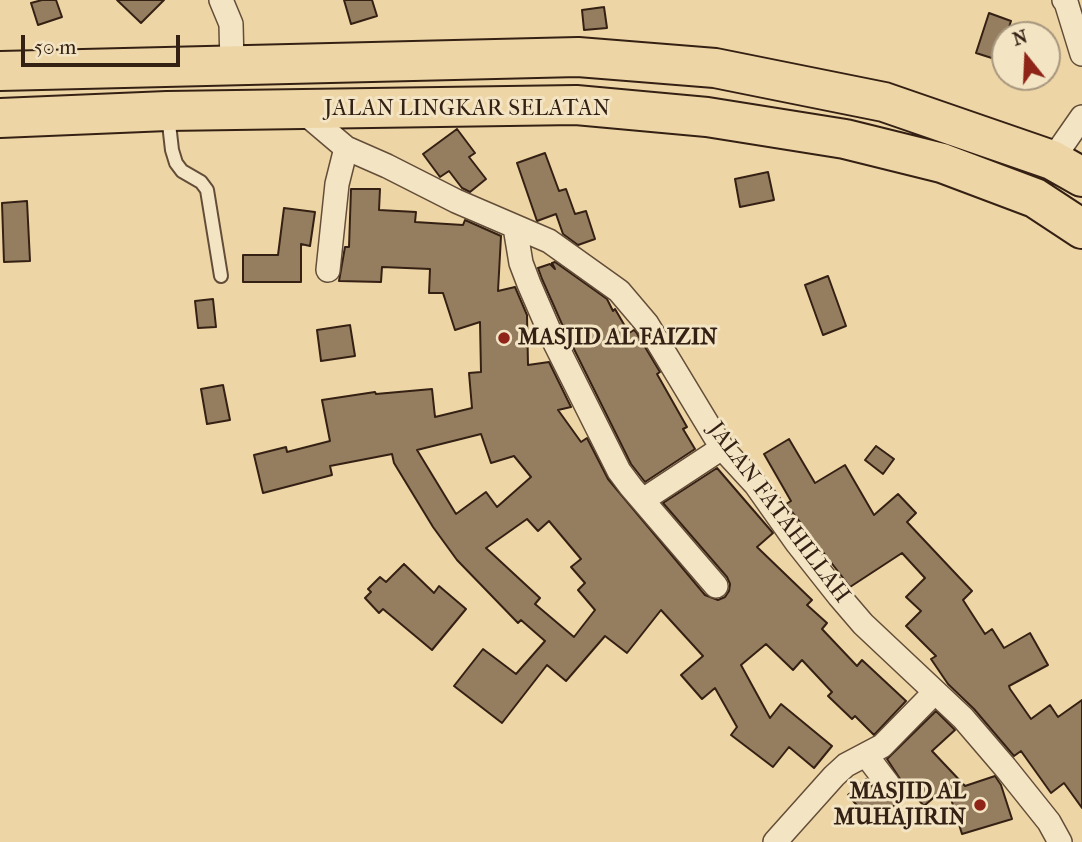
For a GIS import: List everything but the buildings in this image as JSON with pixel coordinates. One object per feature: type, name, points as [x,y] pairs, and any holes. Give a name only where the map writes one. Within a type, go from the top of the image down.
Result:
[{"type":"highway","name":"JALAN LINGKAR SELATAN","points":[[0,71],[592,58],[715,68],[884,102],[1067,168]]},
{"type":"highway","name":"JALAN LINGKAR SELATAN","points":[[0,118],[299,108],[576,105],[707,117],[845,139],[942,163],[1035,198],[1082,229]]},
{"type":"highway","points":[[942,163],[948,123]]},
{"type":"street","points":[[222,0],[231,24],[232,65]]},
{"type":"street","points":[[1066,1],[1082,54]]},
{"type":"street","name":"JALAN FATAHILLAH","points":[[299,108],[346,148],[549,241],[620,291],[634,306],[671,360],[722,447],[756,485],[790,535],[863,624],[963,718],[1005,767],[1048,822],[1060,842]]},
{"type":"street","points":[[1067,168],[1082,117]]},
{"type":"street","points":[[328,270],[337,184],[346,148]]},
{"type":"street","points":[[516,228],[521,263],[552,337],[620,471],[716,586]]},
{"type":"street","points":[[643,500],[722,447]]},
{"type":"street","points":[[775,842],[834,776],[846,765],[882,746],[934,693]]},
{"type":"street","points":[[866,755],[888,784]]},
{"type":"lane","points":[[167,111],[176,163],[182,171],[201,181],[207,190],[221,276]]},
{"type":"place","name":"MASJID AL FAIZIN","points":[[504,338]]},
{"type":"place","name":"MASJID AL MUHAJIRIN","points":[[980,805]]}]
